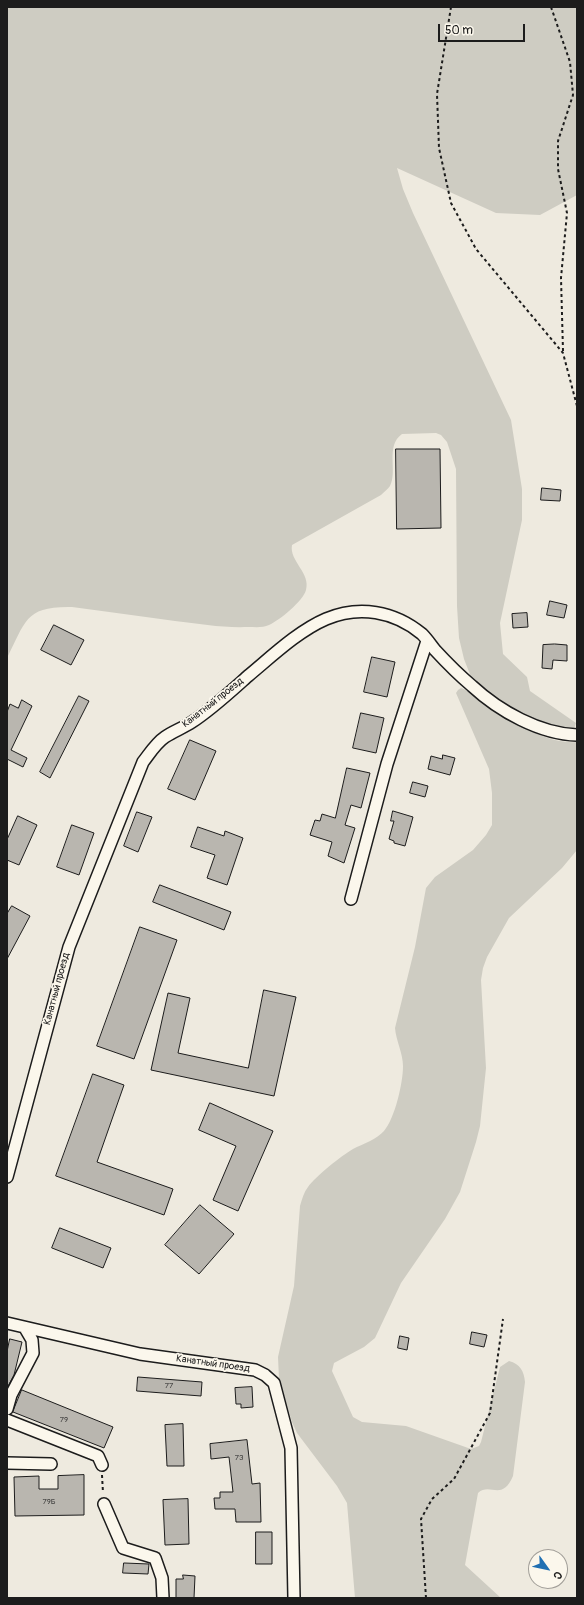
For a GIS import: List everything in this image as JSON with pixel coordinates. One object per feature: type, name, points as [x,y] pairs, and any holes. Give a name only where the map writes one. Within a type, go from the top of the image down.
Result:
[{"type":"street","name":"Канатный проезд","points":[[7,1177],[69,947],[144,762],[156,745],[165,737],[192,722],[276,652],[301,634],[324,620],[345,613],[365,611],[387,614],[408,624],[423,635],[435,650],[473,687],[501,708],[541,728],[563,734],[577,735]]},
{"type":"street","points":[[352,899],[387,764],[427,641]]},
{"type":"street","name":"Канатный проезд","points":[[7,1323],[140,1354],[255,1370],[265,1375],[274,1383],[291,1448],[294,1598]]},
{"type":"street","points":[[7,1409],[11,1395],[32,1353],[32,1340],[25,1328]]},
{"type":"street","points":[[7,1420],[98,1456],[102,1465]]},
{"type":"street","points":[[7,1463],[51,1464]]},
{"type":"street","points":[[104,1504],[123,1548],[155,1558],[162,1578],[163,1598]]},
{"type":"path","points":[[451,7],[437,94],[439,148],[452,203],[476,249],[563,352]]},
{"type":"path","points":[[551,7],[570,62],[574,95],[558,141],[558,169],[567,213],[561,278],[563,352],[577,406]]},
{"type":"path","points":[[426,1598],[420,1519],[432,1499],[454,1479],[490,1413],[502,1319]]},
{"type":"path","points":[[102,1465],[104,1504]]},
{"type":"shaded area","points":[[7,7],[577,7],[577,195],[540,215],[496,213],[397,168],[403,189],[413,213],[511,420],[522,489],[522,520],[500,623],[503,654],[527,677],[530,691],[576,723],[574,729],[559,728],[520,713],[490,693],[471,677],[464,659],[459,638],[457,606],[456,469],[447,442],[441,435],[436,433],[402,434],[394,445],[393,473],[390,486],[381,495],[292,545],[294,556],[306,578],[306,590],[290,610],[269,625],[264,627],[221,626],[72,607],[56,607],[45,609],[29,618],[7,658]]},
{"type":"shaded area","points":[[461,688],[533,732],[547,738],[577,742],[577,850],[562,868],[509,918],[487,957],[483,968],[481,980],[486,1068],[480,1126],[460,1192],[445,1219],[401,1283],[375,1338],[364,1347],[334,1363],[332,1371],[353,1417],[362,1422],[406,1426],[471,1449],[479,1446],[481,1442],[500,1367],[509,1361],[521,1368],[524,1374],[525,1382],[513,1476],[505,1488],[500,1490],[487,1489],[478,1493],[465,1565],[501,1598],[355,1598],[347,1503],[337,1486],[297,1433],[292,1422],[279,1379],[278,1357],[294,1286],[300,1206],[304,1193],[312,1182],[336,1161],[353,1149],[381,1134],[392,1118],[395,1109],[402,1082],[403,1066],[395,1028],[415,947],[426,888],[435,877],[473,850],[486,835],[492,825],[492,793],[489,769],[456,693]]},
{"type":"building","points":[[396,449],[440,449],[441,528],[397,529]]},
{"type":"building","points":[[542,488],[561,490],[560,501],[541,500]]},
{"type":"building","points":[[550,601],[567,605],[564,618],[547,615]]},
{"type":"building","points":[[527,613],[528,627],[513,628],[512,614]]},
{"type":"building","points":[[54,625],[84,640],[71,665],[41,650]]},
{"type":"building","points":[[543,645],[567,645],[567,661],[553,660],[552,669],[542,668]]},
{"type":"building","points":[[372,657],[395,662],[387,697],[364,692]]},
{"type":"building","points":[[79,696],[89,701],[50,778],[40,772]]},
{"type":"building","points":[[22,700],[32,706],[11,750],[27,758],[23,767],[7,759],[7,712],[10,704],[18,708]]},
{"type":"building","points":[[361,713],[384,718],[376,753],[353,748]]},
{"type":"building","points":[[190,740],[216,751],[195,800],[168,789]]},
{"type":"building","points":[[443,755],[455,758],[450,775],[428,769],[431,756],[442,759]]},
{"type":"building","points":[[347,768],[370,773],[361,808],[351,805],[345,825],[355,828],[344,863],[328,856],[332,842],[310,835],[315,820],[320,821],[322,814],[335,818]]},
{"type":"building","points":[[413,782],[428,786],[425,797],[410,793]]},
{"type":"building","points":[[393,811],[413,817],[405,846],[394,843],[394,841],[389,839],[394,821],[391,821]]},
{"type":"building","points":[[137,812],[152,817],[138,852],[124,846]]},
{"type":"building","points":[[18,816],[37,825],[19,865],[7,860],[7,840]]},
{"type":"building","points":[[72,825],[94,833],[79,875],[57,867]]},
{"type":"building","points":[[198,827],[224,836],[225,831],[243,838],[227,885],[207,878],[215,855],[191,847]]},
{"type":"building","points":[[160,885],[231,912],[224,930],[153,902]]},
{"type":"building","points":[[12,906],[30,916],[7,959],[7,914]]},
{"type":"building","points":[[140,927],[177,940],[134,1059],[97,1046]]},
{"type":"building","points":[[264,990],[296,997],[274,1096],[151,1070],[168,993],[190,998],[178,1053],[248,1068]]},
{"type":"building","points":[[93,1074],[124,1085],[97,1162],[173,1189],[164,1215],[56,1176]]},
{"type":"building","points":[[210,1103],[273,1131],[238,1211],[213,1200],[236,1146],[199,1130]]},
{"type":"building","points":[[200,1205],[234,1234],[199,1274],[165,1245]]},
{"type":"building","points":[[60,1228],[111,1248],[103,1268],[52,1248]]},
{"type":"building","points":[[472,1332],[487,1335],[484,1347],[470,1344]]},
{"type":"building","points":[[400,1336],[409,1338],[407,1350],[398,1348]]},
{"type":"building","points":[[10,1339],[22,1342],[14,1375],[7,1388],[7,1352]]},
{"type":"building","points":[[138,1377],[202,1382],[201,1396],[137,1391]]},
{"type":"building","points":[[252,1387],[253,1407],[241,1408],[241,1404],[236,1404],[235,1388]]},
{"type":"building","points":[[22,1390],[113,1427],[104,1448],[13,1412]]},
{"type":"building","points":[[183,1424],[184,1466],[167,1466],[165,1425]]},
{"type":"building","points":[[247,1440],[252,1484],[260,1483],[261,1522],[236,1522],[235,1509],[215,1509],[214,1498],[220,1498],[220,1492],[233,1492],[229,1457],[211,1459],[210,1444]]},
{"type":"building","points":[[84,1475],[84,1515],[15,1516],[14,1477],[39,1476],[39,1489],[58,1489],[58,1476]]},
{"type":"building","points":[[188,1499],[189,1544],[165,1545],[163,1500]]},
{"type":"building","points":[[256,1532],[272,1532],[272,1564],[256,1564]]},
{"type":"building","points":[[124,1563],[149,1564],[148,1574],[123,1573]]},
{"type":"building","points":[[183,1575],[195,1576],[194,1598],[176,1598],[176,1579],[183,1579]]}]
